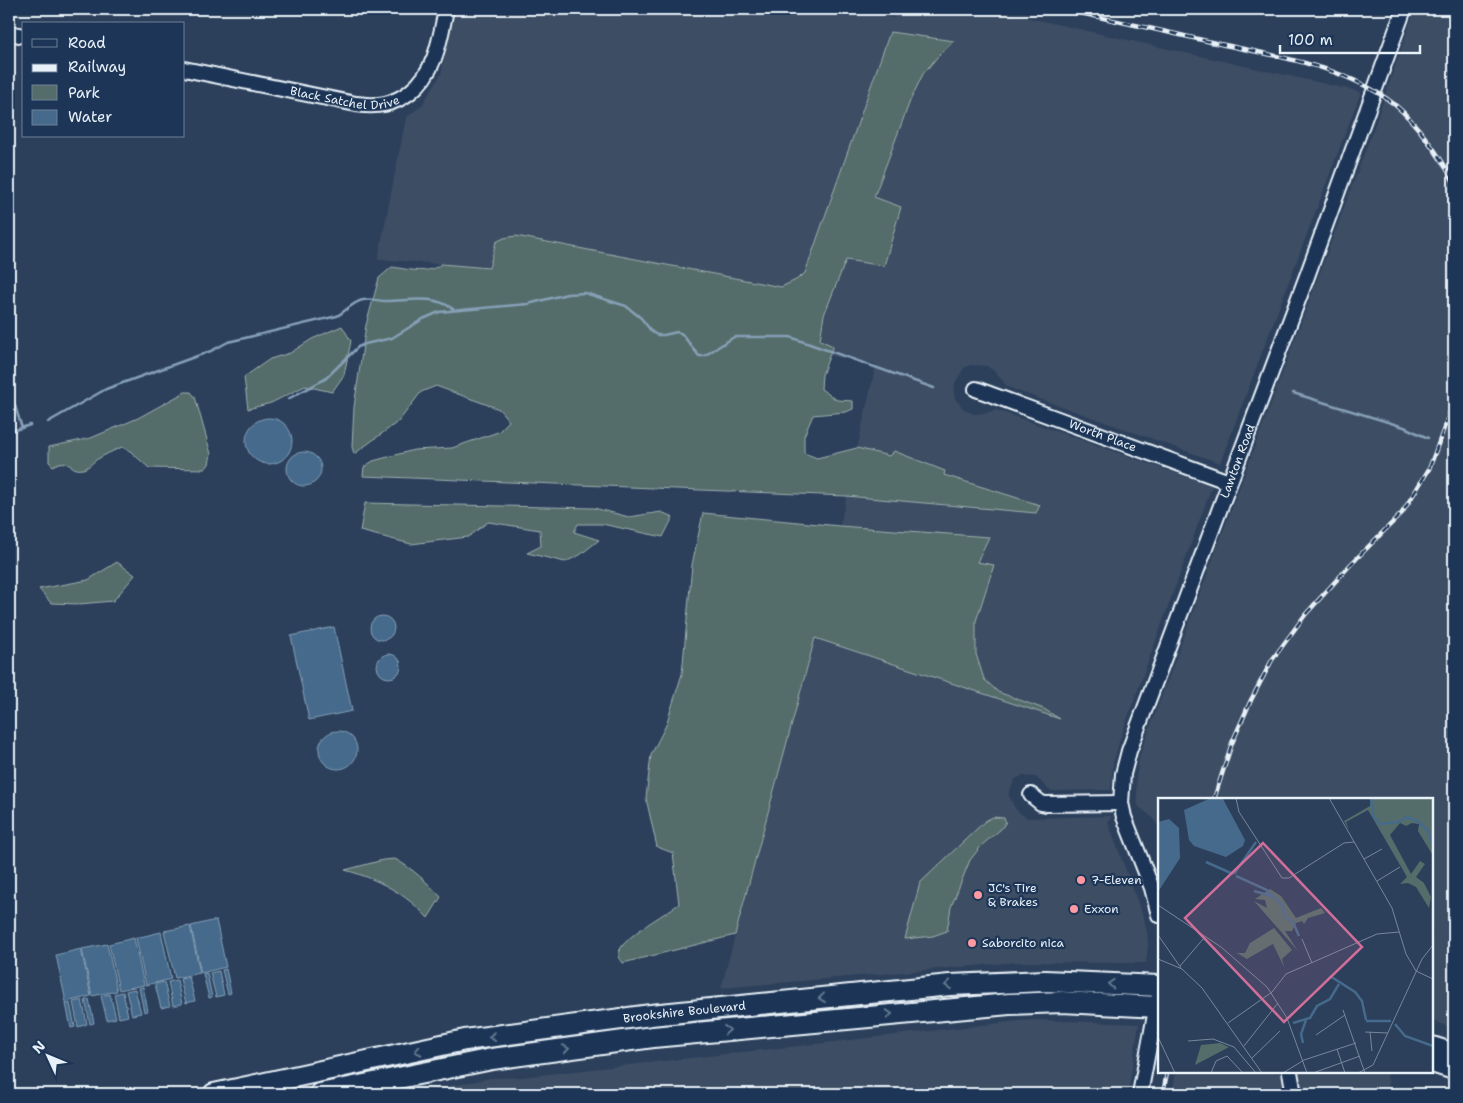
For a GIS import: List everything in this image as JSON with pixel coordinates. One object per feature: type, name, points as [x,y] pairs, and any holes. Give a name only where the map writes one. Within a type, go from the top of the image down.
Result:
[{"type":"highway","name":"Brookshire Boulevard","points":[[214,1094],[465,1040],[651,1015],[950,985],[1045,981],[1158,986]]},
{"type":"highway","name":"Brookshire Boulevard","points":[[320,1094],[468,1063],[653,1037],[978,1006],[1062,1002],[1158,1007]]},
{"type":"highway","points":[[465,1040],[468,1063]]},
{"type":"highway","points":[[1433,1047],[1454,1054]]},
{"type":"highway","points":[[1433,1062],[1454,1069]]},
{"type":"street","name":"Black Satchel Drive","points":[[185,69],[356,104],[370,106],[387,104],[401,99],[420,85],[427,76],[436,53],[446,9]]},
{"type":"street","name":"Lawton Road","points":[[1158,910],[1152,888],[1124,817],[1121,803],[1123,774],[1129,751],[1307,276],[1404,9]]},
{"type":"street","points":[[9,33],[22,36]]},
{"type":"street","name":"Worth Place","points":[[976,389],[1229,482]]},
{"type":"street","points":[[1031,795],[1041,803],[1046,804],[1121,803]]},
{"type":"street","points":[[1140,1094],[1158,1007]]},
{"type":"street","points":[[1290,1073],[1294,1094]]},
{"type":"shaded area","points":[[455,9],[849,9],[893,18],[896,9],[989,9],[1361,92],[1220,463],[1015,390],[1007,386],[993,370],[986,366],[971,365],[964,368],[955,383],[955,399],[965,410],[974,414],[996,410],[1212,486],[1120,739],[1113,764],[1111,790],[1052,791],[1036,777],[1022,776],[1015,779],[1009,791],[1009,796],[1016,810],[1027,818],[1112,816],[1108,822],[1144,919],[1148,944],[1146,963],[1018,962],[721,988],[815,638],[876,364],[793,349],[496,242],[489,268],[378,259],[406,118],[422,105],[441,74]]},
{"type":"shaded area","points":[[1415,9],[1454,9],[1454,1029],[1433,1020],[1433,798],[1158,798],[1158,826],[1153,818],[1138,806],[1136,777],[1140,754],[1373,130]]},
{"type":"shaded area","points":[[1038,1020],[1139,1024],[1128,1094],[410,1094],[491,1078],[522,1077]]},
{"type":"shaded area","points":[[1176,1073],[1282,1073],[1286,1094],[1172,1094]]},
{"type":"shaded area","points":[[1295,1073],[1387,1073],[1389,1093],[1429,1088],[1446,1094],[1298,1094]]},
{"type":"green space","points":[[890,32],[954,41],[923,74],[910,101],[874,197],[901,207],[884,266],[846,260],[824,315],[820,340],[833,346],[822,375],[821,389],[837,400],[853,401],[853,409],[846,412],[813,415],[804,436],[804,453],[817,458],[857,448],[889,456],[894,451],[945,471],[944,475],[1040,505],[1036,513],[846,496],[363,476],[364,467],[373,461],[414,450],[452,448],[498,432],[509,421],[499,409],[436,386],[421,392],[399,421],[354,454],[352,447],[354,407],[366,325],[379,278],[392,267],[424,270],[441,264],[489,268],[496,242],[504,238],[516,236],[781,287],[796,280],[805,273]]},
{"type":"green space","points":[[342,326],[351,341],[344,375],[332,392],[305,386],[271,403],[248,409],[244,377],[270,359],[290,353],[312,339]]},
{"type":"green space","points":[[185,392],[191,392],[195,397],[211,454],[209,464],[205,469],[149,468],[130,451],[122,447],[99,458],[83,469],[75,468],[66,463],[58,463],[53,466],[49,462],[49,447],[91,438],[138,418]]},
{"type":"green space","points":[[365,503],[594,508],[629,517],[661,512],[673,517],[663,537],[602,524],[578,524],[574,532],[599,540],[580,555],[565,562],[527,553],[541,546],[540,530],[488,522],[468,537],[411,544],[360,531]]},
{"type":"green space","points":[[703,513],[989,537],[977,562],[994,565],[976,621],[976,654],[984,679],[998,692],[1044,709],[1060,719],[815,638],[735,935],[623,963],[619,957],[622,946],[645,926],[679,904],[673,853],[657,847],[646,798],[651,755],[666,725],[682,674],[692,565]]},
{"type":"green space","points":[[117,562],[135,575],[113,601],[79,604],[51,603],[39,589],[88,580]]},
{"type":"green space","points":[[993,817],[1004,818],[1006,822],[1001,829],[982,845],[970,860],[951,907],[947,931],[933,936],[905,939],[920,883],[985,821]]},
{"type":"green space","points":[[395,859],[420,876],[441,897],[428,918],[410,901],[390,888],[345,870],[383,860]]},
{"type":"water","points":[[265,418],[273,418],[282,422],[288,428],[292,441],[288,454],[282,460],[273,464],[265,464],[256,460],[250,454],[246,445],[246,437],[250,428],[256,422]]},
{"type":"water","points":[[304,452],[316,457],[321,469],[316,481],[304,486],[292,481],[287,469],[292,457]]},
{"type":"water","points":[[382,616],[391,619],[394,628],[391,637],[382,640],[373,637],[370,628],[373,619]]},
{"type":"water","points":[[334,627],[352,711],[309,720],[291,636]]},
{"type":"water","points":[[389,654],[398,657],[401,666],[398,675],[389,678],[380,675],[377,666],[380,657]]},
{"type":"water","points":[[338,731],[351,737],[357,750],[351,763],[338,769],[325,763],[319,750],[325,737]]},
{"type":"water","points":[[216,920],[226,967],[201,973],[191,926]]},
{"type":"water","points":[[190,926],[200,973],[175,978],[164,931]]},
{"type":"water","points":[[161,932],[171,979],[146,985],[136,938]]},
{"type":"water","points":[[134,938],[144,985],[119,990],[109,944]]},
{"type":"water","points":[[107,944],[117,991],[92,996],[82,949]]},
{"type":"water","points":[[81,949],[91,996],[66,1002],[56,955]]},
{"type":"water","points":[[226,969],[231,993],[228,994],[222,970]]},
{"type":"water","points":[[219,971],[224,995],[216,997],[210,973]]},
{"type":"water","points":[[207,973],[212,997],[209,998],[203,974]]},
{"type":"water","points":[[189,977],[195,1001],[186,1003],[180,979]]},
{"type":"water","points":[[177,980],[182,1004],[173,1006],[168,982]]},
{"type":"water","points":[[164,982],[170,1006],[161,1008],[155,984]]},
{"type":"water","points":[[143,987],[148,1011],[144,1012],[139,988]]},
{"type":"water","points":[[135,989],[141,1013],[132,1015],[126,991]]},
{"type":"water","points":[[123,992],[128,1016],[119,1018],[114,994]]},
{"type":"water","points":[[110,994],[116,1018],[107,1020],[101,996]]},
{"type":"water","points":[[89,999],[94,1023],[90,1024],[85,1000]]},
{"type":"water","points":[[82,1000],[87,1024],[78,1027],[73,1002]]},
{"type":"water","points":[[70,1003],[75,1027],[71,1028],[66,1004]]},
{"type":"waterway","points":[[288,399],[325,379],[358,347],[392,338],[423,319],[439,312],[528,304],[567,294],[585,293],[626,306],[657,335],[677,332],[682,334],[699,356],[704,356],[734,337],[790,337],[934,388]]},
{"type":"waterway","points":[[48,422],[106,389],[211,351],[228,342],[337,316],[359,301],[368,299],[386,301],[429,300],[437,301],[453,309]]},
{"type":"waterway","points":[[9,387],[22,428]]},
{"type":"waterway","points":[[1293,393],[1404,427],[1428,438]]},
{"type":"waterway","points":[[9,432],[30,425]]},
{"type":"railway","points":[[1061,9],[1288,59],[1354,80],[1375,91],[1403,112],[1427,140],[1454,182]]},
{"type":"railway","points":[[1214,798],[1232,743],[1251,700],[1272,660],[1305,615],[1351,564],[1402,513],[1429,469],[1454,401]]},
{"type":"railway","points":[[1163,1094],[1167,1073]]},
{"type":"place","name":"7-Eleven","points":[[1081,880]]},
{"type":"place","name":"JC's Tire & Brakes","points":[[978,895]]},
{"type":"place","name":"Exxon","points":[[1074,909]]},
{"type":"place","name":"Saborcito nica","points":[[972,943]]}]
